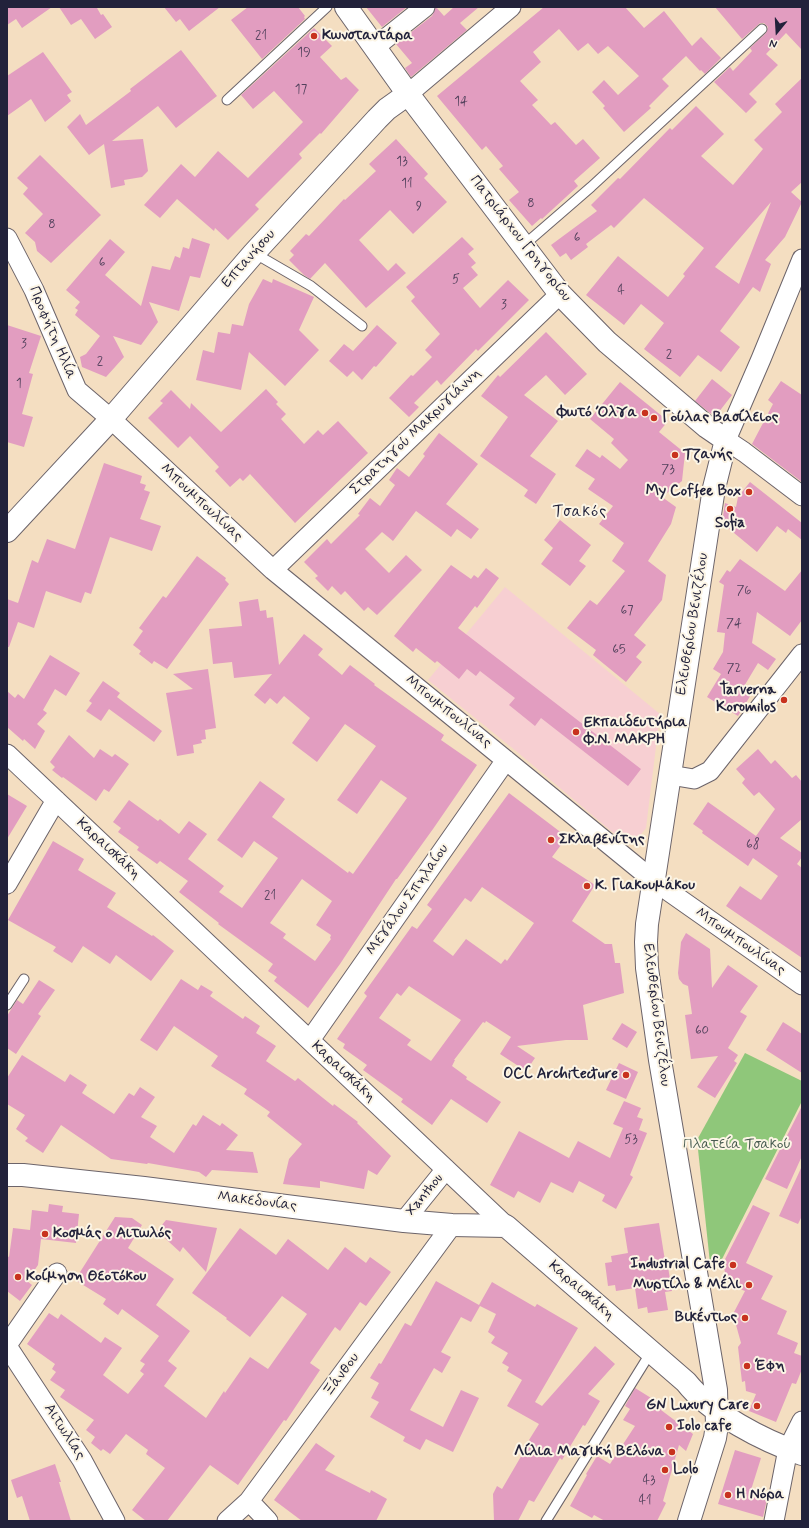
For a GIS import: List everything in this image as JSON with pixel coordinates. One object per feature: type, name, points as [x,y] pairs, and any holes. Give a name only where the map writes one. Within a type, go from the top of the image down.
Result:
[{"type":"street","name":"Πατριάρχου Γρηγορίου","points":[[346,7],[408,94],[560,294],[607,342],[707,427],[726,440]]},
{"type":"street","points":[[375,48],[425,7]]},
{"type":"street","name":"Επτανήσου","points":[[7,531],[110,419],[254,253],[377,119],[387,109],[408,94],[511,7]]},
{"type":"street","name":"Προφήτη Ηλία","points":[[7,238],[34,290],[77,390],[110,419]]},
{"type":"street","name":"Ελευθερίου Βενιζέλου","points":[[689,1521],[715,1438],[718,1425],[717,1400],[660,1060],[647,968],[647,924],[714,488],[726,440],[802,259]]},
{"type":"street","name":"Στρατηγού Μακρυγιάννη","points":[[273,570],[560,294]]},
{"type":"street","name":"Μπουμπουλίνας","points":[[110,419],[273,570],[654,881],[802,985]]},
{"type":"street","points":[[726,440],[802,496]]},
{"type":"street","points":[[670,775],[694,779],[710,772],[802,654]]},
{"type":"street","name":"Καραισκάκη","points":[[7,754],[506,1226],[686,1382],[694,1391],[717,1400],[733,1422],[795,1452]]},
{"type":"street","name":"Μεγάλου Σπηλαίου","points":[[310,1040],[506,760]]},
{"type":"street","points":[[7,884],[56,800]]},
{"type":"street","name":"Xanthou","points":[[404,1221],[446,1169]]},
{"type":"street","name":"Μακεδονίας","points":[[7,1175],[22,1175],[144,1188],[404,1221],[452,1225],[506,1226]]},
{"type":"street","name":"Ξάνθου","points":[[227,1521],[249,1501],[452,1225]]},
{"type":"street","points":[[7,1345],[57,1273]]},
{"type":"street","name":"Αιτωλίας","points":[[7,1345],[82,1460],[115,1521]]},
{"type":"street","points":[[774,1521],[795,1452],[802,1421]]},
{"type":"street","points":[[249,1501],[268,1521]]},
{"type":"lane","points":[[227,100],[327,7]]},
{"type":"lane","points":[[524,246],[591,187],[762,29]]},
{"type":"lane","points":[[254,253],[311,286],[362,326]]},
{"type":"lane","points":[[7,1005],[24,979]]},
{"type":"lane","points":[[546,1521],[651,1352]]},
{"type":"shaded area","name":"Εκπαιδευτήρια Φ.Ν. ΜΑΚΡΗ","points":[[505,587],[660,714],[646,828],[639,837],[630,842],[623,841],[516,751],[428,680]]},
{"type":"green space","name":"Πλατεία Τσακού","points":[[745,1053],[802,1081],[802,1101],[719,1265],[714,1266],[710,1263],[697,1140]]},
{"type":"building","points":[[7,7],[52,7],[22,28],[16,19],[7,25]]},
{"type":"building","points":[[59,7],[99,7],[97,8],[101,15],[103,14],[112,27],[95,39],[81,19],[71,25]]},
{"type":"building","points":[[164,7],[220,7],[189,31],[180,19],[176,22]]},
{"type":"building","points":[[248,7],[298,7],[305,16],[305,19],[262,59],[231,20]]},
{"type":"building","points":[[366,7],[407,7],[382,27]]},
{"type":"building","points":[[436,7],[444,16],[454,7],[479,7],[460,23],[467,30],[411,77],[405,68],[412,63],[396,44],[432,16]]},
{"type":"building","points":[[544,7],[625,7],[644,28],[664,11],[692,46],[701,37],[721,58],[705,74],[701,70],[700,71],[686,56],[662,79],[669,86],[649,106],[651,108],[624,132],[603,108],[605,106],[592,92],[604,80],[618,95],[639,76],[608,46],[598,54],[588,43],[578,51],[559,29],[533,52],[541,62],[520,81],[538,100],[532,105],[551,125],[555,122],[576,145],[583,139],[600,158],[574,181],[578,186],[542,219],[541,218],[532,226],[509,200],[519,192],[499,169],[503,166],[486,146],[482,150],[437,96]]},
{"type":"building","points":[[715,7],[802,7],[802,50],[786,33],[766,54],[778,65],[749,94],[757,102],[746,113],[714,82],[730,67],[733,71],[752,51],[750,48],[766,33],[768,27],[764,23],[760,23],[742,39]]},
{"type":"building","points":[[314,28],[332,46],[320,57],[341,80],[346,77],[359,90],[321,134],[320,133],[299,154],[302,158],[255,205],[259,209],[228,240],[215,228],[214,231],[177,199],[160,218],[144,205],[181,164],[195,177],[218,151],[248,178],[303,122],[274,91],[253,109],[241,95]]},
{"type":"building","points":[[181,50],[217,96],[176,128],[158,106],[112,141],[143,139],[148,171],[142,177],[124,180],[125,185],[111,188],[104,144],[89,155],[67,127],[80,114],[86,125]]},
{"type":"building","points":[[43,52],[72,92],[67,95],[71,101],[45,122],[31,99],[7,116],[7,76]]},
{"type":"building","points":[[802,78],[802,182],[791,192],[802,202],[785,237],[765,260],[771,264],[760,292],[753,287],[720,331],[740,347],[721,372],[698,355],[680,377],[644,349],[664,323],[641,304],[624,325],[586,295],[618,256],[668,297],[685,276],[683,274],[704,248],[644,198],[614,228],[611,225],[586,244],[588,247],[571,260],[566,253],[560,257],[551,245],[597,211],[591,205],[618,178],[620,179],[670,128],[672,130],[696,106],[724,134],[701,156],[733,185],[763,149],[754,140],[782,112],[775,104]],"holes":[[[771,202],[739,284],[715,267]]]},
{"type":"building","points":[[396,139],[428,174],[424,178],[447,202],[413,234],[390,210],[359,240],[388,271],[396,263],[406,273],[366,308],[325,263],[310,279],[289,260],[294,255],[290,251],[306,234],[309,236],[344,199],[345,200],[376,171],[369,164]]},
{"type":"building","points":[[40,155],[101,215],[51,263],[37,251],[35,242],[25,233],[43,214],[23,194],[28,188],[17,178]]},
{"type":"building","points":[[462,237],[474,249],[468,254],[476,263],[471,267],[478,275],[463,288],[480,308],[508,280],[529,300],[478,351],[476,349],[441,385],[437,380],[414,403],[419,407],[409,417],[389,398],[411,375],[413,376],[432,357],[425,350],[440,334],[411,301],[415,297],[406,287]]},
{"type":"building","points":[[192,238],[210,244],[200,278],[190,276],[179,311],[149,302],[158,322],[141,345],[113,336],[124,357],[106,377],[82,367],[80,357],[86,354],[100,336],[75,315],[78,310],[75,308],[80,302],[66,290],[110,239],[125,252],[105,275],[141,306],[152,266],[170,270],[175,256],[180,258],[183,247],[189,249]]},
{"type":"building","points":[[263,279],[272,283],[273,279],[314,297],[299,330],[319,350],[285,386],[249,352],[241,390],[196,380],[203,350],[214,353],[218,332],[230,334],[232,324],[243,326],[249,304]]},
{"type":"building","points":[[7,325],[41,336],[29,373],[33,374],[22,414],[33,417],[24,447],[7,442]]},
{"type":"building","points":[[377,325],[397,343],[376,367],[374,366],[362,380],[353,371],[347,377],[329,361],[344,344],[353,351]]},
{"type":"building","points":[[546,332],[587,374],[565,395],[546,375],[524,395],[558,421],[530,456],[556,474],[536,504],[524,496],[528,490],[480,456],[508,417],[481,396],[498,375],[500,377]]},
{"type":"building","points":[[712,379],[732,395],[715,417],[695,401]]},
{"type":"building","points":[[781,381],[802,395],[802,482],[752,444],[773,404],[768,400]]},
{"type":"building","points":[[620,382],[668,421],[659,432],[685,453],[682,481],[662,497],[676,507],[671,524],[648,561],[666,575],[662,600],[634,635],[646,645],[636,657],[642,662],[626,682],[593,655],[596,650],[567,628],[590,600],[597,605],[625,571],[612,561],[624,543],[599,524],[613,506],[588,489],[595,479],[575,466],[587,449],[600,458],[602,455],[620,469],[628,460],[611,443],[614,439],[590,419]]},
{"type":"building","points":[[266,389],[278,402],[276,404],[286,414],[281,419],[304,444],[318,430],[323,435],[338,421],[368,453],[295,523],[250,474],[243,481],[240,478],[230,487],[215,471],[219,467],[190,436],[178,448],[148,418],[163,403],[160,401],[171,390],[190,409],[191,403],[221,432]]},
{"type":"building","points":[[439,433],[478,464],[446,504],[479,529],[471,539],[457,529],[451,537],[416,511],[393,541],[382,532],[365,549],[389,573],[406,555],[422,570],[377,615],[368,607],[364,611],[345,591],[341,595],[332,586],[328,591],[315,578],[318,576],[304,562],[327,539],[331,544],[360,515],[358,514],[370,498],[380,506],[395,485],[389,480],[397,468],[409,477],[425,456],[423,454]]},
{"type":"building","points":[[104,463],[142,476],[140,483],[146,485],[144,490],[150,492],[140,519],[161,526],[152,551],[110,537],[91,594],[85,592],[81,603],[46,591],[34,628],[18,622],[9,647],[7,647],[7,599],[18,603],[32,560],[38,563],[47,539],[75,549]]},
{"type":"building","points":[[750,482],[802,523],[802,540],[788,529],[786,533],[777,526],[757,552],[722,523],[725,503],[736,507],[738,497]]},
{"type":"building","points":[[560,520],[591,545],[579,561],[586,566],[570,586],[541,564],[553,548],[544,540]]},
{"type":"building","points":[[197,556],[226,578],[225,580],[229,584],[167,669],[154,661],[152,664],[139,654],[141,651],[133,645],[143,631],[139,628],[163,596],[166,598]]},
{"type":"building","points":[[740,559],[785,591],[802,570],[802,620],[790,636],[757,612],[752,643],[776,659],[768,670],[758,663],[743,688],[752,693],[738,716],[707,697],[721,674],[713,669],[723,652],[725,633],[717,632],[724,585],[719,582],[727,570],[730,572]]},
{"type":"building","points":[[451,565],[471,579],[474,575],[478,578],[486,568],[499,578],[477,608],[475,606],[458,628],[641,769],[628,786],[541,718],[535,726],[509,705],[515,698],[480,671],[476,676],[467,669],[459,679],[437,661],[435,663],[416,648],[413,652],[394,636]]},
{"type":"building","points":[[258,599],[260,611],[266,610],[267,618],[273,617],[279,665],[304,634],[323,649],[318,655],[342,675],[350,665],[375,684],[374,685],[444,735],[441,740],[477,765],[433,829],[396,879],[340,964],[308,1008],[274,981],[277,977],[268,971],[273,964],[218,924],[219,923],[179,892],[188,881],[160,861],[157,864],[137,850],[139,847],[118,832],[121,828],[113,822],[129,800],[158,821],[160,819],[179,834],[189,821],[207,834],[188,859],[224,886],[219,892],[242,908],[278,858],[254,841],[242,858],[217,840],[260,781],[285,799],[272,817],[348,873],[349,871],[353,874],[407,798],[381,780],[357,814],[337,800],[376,746],[345,724],[317,762],[292,743],[310,718],[284,696],[277,704],[270,698],[265,704],[254,695],[272,674],[234,678],[232,662],[213,664],[209,629],[242,626],[239,602]],"holes":[[[302,879],[332,901],[316,925],[331,935],[331,939],[315,961],[283,938],[286,934],[270,923]]]},
{"type":"building","points":[[50,655],[80,673],[66,696],[55,689],[43,710],[47,713],[37,724],[45,731],[35,749],[7,727],[7,691],[15,698],[18,694],[24,699]]},
{"type":"building","points":[[208,669],[216,728],[205,730],[206,739],[201,740],[202,743],[193,745],[194,753],[177,756],[166,693],[193,689],[173,674]]},
{"type":"building","points":[[103,681],[120,693],[117,697],[162,731],[154,742],[109,709],[101,721],[86,711],[92,703],[89,701]]},
{"type":"building","points":[[69,735],[94,758],[100,749],[112,757],[115,754],[129,764],[109,792],[104,789],[96,801],[52,770],[55,767],[50,762]]},
{"type":"building","points":[[758,749],[771,764],[775,760],[792,778],[796,775],[802,782],[802,819],[780,838],[802,853],[802,857],[797,864],[802,868],[802,958],[726,906],[740,886],[761,900],[778,876],[753,858],[748,866],[702,833],[703,831],[693,824],[708,802],[756,836],[775,809],[759,792],[754,796],[742,783],[745,779],[736,769]]},
{"type":"building","points":[[509,793],[567,837],[552,857],[595,885],[572,921],[605,944],[612,944],[615,963],[620,963],[624,993],[583,1005],[588,1040],[566,1040],[517,1046],[535,1058],[526,1071],[500,1054],[511,1037],[486,1021],[485,1023],[483,1022],[454,1060],[452,1066],[467,1077],[466,1079],[501,1102],[487,1123],[451,1099],[432,1125],[401,1102],[403,1099],[363,1070],[367,1065],[343,1048],[345,1044],[337,1039],[367,996],[364,993],[412,926],[417,929],[432,909],[427,905]],"holes":[[[482,887],[534,923],[507,961],[505,959],[501,964],[466,939],[453,956],[433,941],[465,898],[471,902]],[[409,986],[461,1020],[431,1061],[407,1045],[411,1040],[379,1018],[397,993],[401,996]]]},
{"type":"building","points":[[7,794],[27,806],[7,839]]},
{"type":"building","points":[[53,841],[84,859],[78,870],[116,893],[107,907],[152,936],[153,935],[174,951],[151,981],[116,955],[110,964],[83,946],[72,963],[53,951],[56,947],[8,920]]},
{"type":"building","points":[[686,933],[710,949],[712,988],[728,965],[758,986],[740,1012],[747,1016],[728,1048],[738,1055],[734,1061],[737,1063],[715,1098],[697,1087],[718,1056],[691,1059],[685,1015],[692,1014],[688,986],[683,984],[679,979],[678,973],[681,942]]},
{"type":"building","points":[[181,979],[198,990],[201,985],[213,992],[210,996],[243,1019],[245,1016],[260,1026],[256,1033],[276,1046],[266,1061],[295,1081],[298,1078],[333,1106],[334,1104],[358,1122],[357,1123],[391,1156],[377,1175],[368,1170],[364,1189],[320,1181],[320,1188],[283,1184],[289,1159],[302,1144],[267,1116],[270,1112],[244,1094],[247,1089],[211,1066],[218,1056],[174,1026],[157,1051],[140,1040]]},
{"type":"building","points":[[39,980],[55,990],[38,1014],[41,1016],[16,1054],[7,1048],[7,1016],[17,1000],[23,1004]]},
{"type":"building","points":[[783,1022],[802,1034],[802,1073],[766,1050]]},
{"type":"building","points":[[622,1023],[637,1032],[627,1048],[612,1039]]},
{"type":"building","points":[[22,1055],[65,1082],[70,1074],[87,1085],[82,1093],[114,1114],[129,1093],[134,1096],[140,1087],[155,1097],[141,1117],[157,1126],[150,1137],[174,1153],[193,1124],[196,1126],[203,1115],[220,1126],[222,1123],[238,1135],[226,1150],[253,1152],[258,1173],[212,1170],[206,1177],[199,1172],[148,1163],[111,1159],[61,1125],[43,1153],[25,1141],[28,1138],[16,1129],[25,1115],[7,1104],[7,1078]]},
{"type":"building","points":[[619,1063],[638,1072],[626,1099],[606,1090]]},
{"type":"building","points":[[624,1101],[641,1108],[637,1117],[643,1119],[639,1130],[647,1133],[630,1175],[633,1177],[616,1209],[602,1201],[605,1195],[579,1181],[573,1193],[551,1182],[540,1203],[518,1191],[514,1198],[490,1185],[519,1131],[569,1158],[578,1141],[610,1158],[623,1128],[613,1124]]},
{"type":"building","points":[[802,1106],[802,1156],[787,1189],[765,1179]]},
{"type":"building","points":[[802,1166],[802,1216],[798,1224],[779,1216]]},
{"type":"building","name":"Κοσμάς ο Αιτωλός","points":[[49,1204],[63,1206],[62,1212],[79,1214],[76,1243],[41,1239],[38,1265],[27,1281],[32,1285],[20,1301],[7,1291],[7,1256],[9,1257],[13,1228],[30,1230],[32,1210],[48,1212]]},
{"type":"building","points":[[753,1205],[770,1213],[746,1263],[773,1276],[761,1299],[787,1311],[777,1334],[798,1343],[794,1353],[802,1356],[802,1369],[796,1384],[792,1383],[776,1422],[749,1411],[756,1394],[746,1391],[745,1381],[742,1382],[738,1347],[741,1343],[733,1314],[745,1291],[740,1289],[742,1285],[726,1277],[723,1263]]},
{"type":"building","points":[[115,1217],[132,1218],[142,1225],[128,1248],[174,1279],[156,1305],[190,1331],[168,1361],[177,1368],[164,1386],[206,1418],[250,1357],[268,1369],[307,1314],[282,1296],[250,1337],[226,1319],[227,1318],[192,1293],[240,1228],[276,1255],[288,1239],[328,1270],[345,1247],[366,1263],[370,1257],[391,1272],[366,1306],[360,1302],[340,1331],[335,1327],[310,1363],[320,1370],[286,1421],[284,1420],[238,1485],[210,1465],[167,1521],[146,1521],[132,1510],[165,1468],[146,1454],[148,1450],[126,1434],[110,1454],[103,1449],[101,1451],[91,1443],[95,1437],[86,1430],[94,1420],[60,1397],[65,1390],[50,1380],[56,1372],[52,1369],[55,1364],[27,1344],[49,1313],[58,1319],[61,1314],[101,1343],[105,1337],[122,1348],[103,1375],[128,1394],[144,1374],[140,1371],[145,1364],[140,1361],[159,1336],[122,1309],[118,1315],[103,1304],[106,1299],[75,1280]]},
{"type":"building","points":[[166,1220],[217,1228],[206,1272],[183,1247],[180,1252],[157,1231]]},
{"type":"building","points":[[659,1223],[666,1267],[668,1267],[672,1291],[665,1292],[668,1310],[648,1313],[647,1307],[638,1309],[635,1288],[616,1291],[615,1285],[608,1286],[605,1263],[612,1262],[611,1256],[628,1253],[624,1228]]},
{"type":"building","points":[[436,1281],[479,1305],[492,1282],[535,1307],[537,1304],[578,1328],[535,1402],[542,1406],[595,1346],[615,1364],[588,1394],[600,1401],[585,1426],[583,1425],[562,1460],[560,1458],[534,1502],[529,1500],[518,1521],[494,1521],[493,1494],[497,1486],[502,1489],[539,1424],[507,1406],[522,1380],[507,1371],[509,1367],[502,1363],[508,1353],[491,1343],[495,1337],[488,1332],[496,1314],[480,1306],[471,1322],[461,1317],[441,1352],[451,1357],[442,1373],[434,1368],[410,1410],[443,1427],[461,1390],[479,1398],[453,1452],[426,1439],[420,1450],[403,1441],[405,1437],[370,1417],[379,1402],[371,1398],[379,1383],[370,1378],[379,1363],[381,1364],[405,1323],[411,1326]]},
{"type":"building","points":[[635,1388],[664,1406],[661,1410],[693,1434],[686,1451],[679,1445],[663,1501],[666,1503],[657,1521],[605,1521],[594,1515],[592,1518],[570,1506],[597,1456],[610,1464],[635,1426],[623,1420],[630,1409],[625,1406]]},
{"type":"building","points":[[316,1443],[335,1456],[325,1470],[370,1493],[371,1490],[387,1499],[376,1521],[302,1521],[274,1500]]},
{"type":"building","points":[[735,1450],[761,1458],[751,1490],[767,1499],[763,1517],[718,1504]]},
{"type":"building","points":[[55,1464],[71,1521],[30,1521],[22,1496],[17,1498],[11,1480]]},
{"type":"place","name":"Κωνσταντάρα","points":[[314,36]]},
{"type":"place","name":"Φωτό Όλγα","points":[[645,413]]},
{"type":"place","name":"Γούλας Βασίλειος","points":[[654,418]]},
{"type":"place","name":"Τζανής","points":[[675,455]]},
{"type":"place","name":"My Coffee Box","points":[[749,492]]},
{"type":"place","name":"Sofia","points":[[730,509]]},
{"type":"place","name":"Tarverna Koromilos","points":[[784,700]]},
{"type":"place","name":"Εκπαιδευτήρια Φ.Ν. ΜΑΚΡΗ","points":[[576,732]]},
{"type":"place","name":"Σκλαβενίτης","points":[[551,840]]},
{"type":"place","name":"Κ. Γιακουμάκου","points":[[587,886]]},
{"type":"place","name":"OCC Architecture","points":[[626,1075]]},
{"type":"place","name":"Κοσμάς ο Αιτωλός","points":[[45,1234]]},
{"type":"place","name":"Industrial Cafe","points":[[733,1265]]},
{"type":"place","name":"Κοίμηση Θεοτόκου","points":[[18,1277]]},
{"type":"place","name":"Μυρτίλο & Μέλι","points":[[749,1285]]},
{"type":"place","name":"Βικέντιος","points":[[745,1318]]},
{"type":"place","name":"Έφη","points":[[747,1366]]},
{"type":"place","name":"GN Luxury Care","points":[[757,1406]]},
{"type":"place","name":"Iolo cafe","points":[[669,1427]]},
{"type":"place","name":"Λίλια Μαγική Βελόνα","points":[[672,1452]]},
{"type":"place","name":"Lolo","points":[[665,1470]]},
{"type":"place","name":"Η Νόρα","points":[[728,1495]]},
{"type":"district","name":"Τσακός","points":[[580,513]]}]
